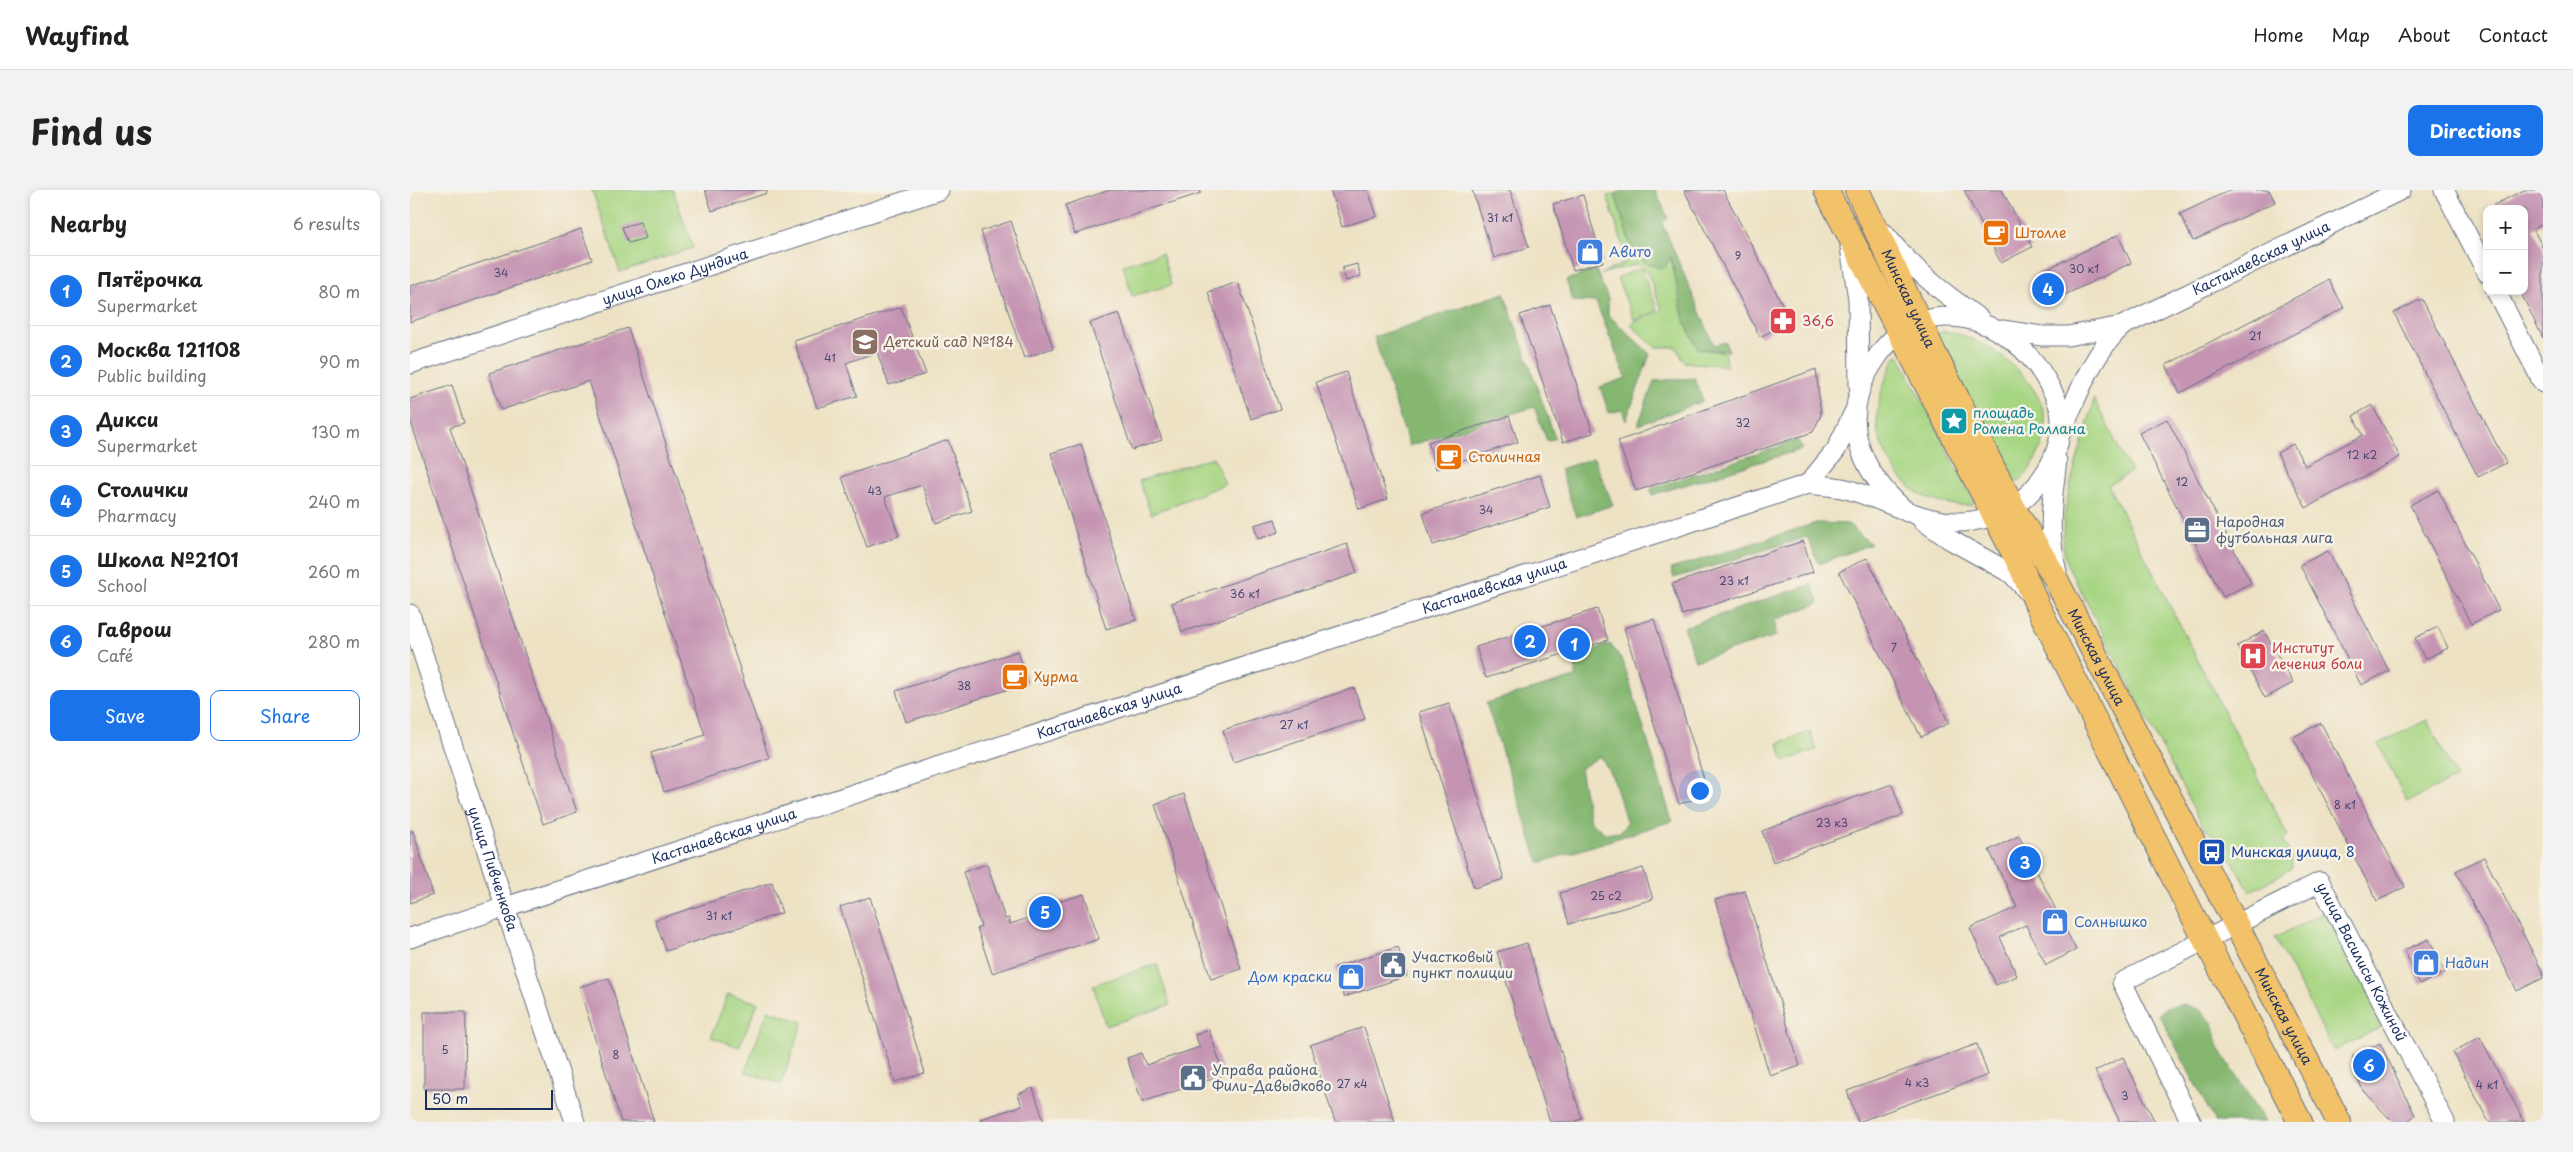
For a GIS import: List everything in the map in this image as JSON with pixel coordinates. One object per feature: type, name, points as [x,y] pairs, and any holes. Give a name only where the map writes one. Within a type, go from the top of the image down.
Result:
[{"type":"main road","name":"Минская улица","points":[[1826,190],[1846,226],[1910,327],[2004,511],[2037,605],[2300,1122]]},
{"type":"main road","name":"Минская улица","points":[[1862,200],[1910,327]]},
{"type":"main road","name":"Минская улица","points":[[2004,511],[2062,592],[2339,1122]]},
{"type":"street","name":"улица Олеко Дундича","points":[[410,364],[939,190]]},
{"type":"street","name":"Кастанаевская улица","points":[[1910,327],[1938,317],[1956,317],[1993,327],[2042,336],[2068,336],[2122,326],[2400,190]]},
{"type":"street","points":[[2444,190],[2483,265]]},
{"type":"street","points":[[1862,200],[1902,256],[1922,276],[1993,327]]},
{"type":"street","points":[[1846,226],[1858,300],[1857,436],[1868,468],[1890,498],[1949,538],[2012,574],[2037,605]]},
{"type":"street","points":[[2498,295],[2543,383]]},
{"type":"street","name":"Кастанаевская улица","points":[[410,938],[1808,484],[1854,491],[1912,514],[1961,522],[2004,511],[2038,485],[2049,467],[2059,440],[2096,359],[2108,339],[2122,326]]},
{"type":"street","points":[[1808,484],[1836,450],[1870,367],[1890,340],[1910,327]]},
{"type":"street","name":"Кастанаевская улица","points":[[1993,327],[2013,340],[2033,360],[2050,386],[2058,404],[2061,418],[2059,440]]},
{"type":"street","points":[[2059,440],[2051,526],[2052,554],[2062,592]]},
{"type":"street","name":"улица Пивченкова","points":[[410,614],[576,1122]]},
{"type":"street","name":"улица Василисы Кожиной","points":[[2236,923],[2320,882],[2445,1122]]},
{"type":"street","points":[[2191,1122],[2122,982],[2236,923]]},
{"type":"green space","points":[[592,190],[673,190],[693,248],[620,272]]},
{"type":"green space","points":[[1625,190],[1655,190],[1668,218],[1662,223],[1714,345],[1725,342],[1729,351],[1698,349],[1684,321],[1671,257],[1664,269],[1644,262],[1630,244],[1615,194]]},
{"type":"green space","points":[[1615,194],[1630,244],[1644,262],[1664,269],[1670,256],[1698,349],[1724,352],[1727,366],[1684,362],[1676,347],[1655,347],[1630,324],[1662,310],[1648,274],[1638,264],[1601,274],[1628,261],[1607,196]]},
{"type":"green space","points":[[1162,253],[1171,285],[1132,296],[1123,265]]},
{"type":"green space","points":[[1641,268],[1658,311],[1634,320],[1617,278]]},
{"type":"green space","points":[[1596,270],[1608,299],[1608,315],[1650,354],[1626,421],[1622,410],[1609,413],[1600,387],[1626,378],[1596,302],[1573,301],[1566,280]]},
{"type":"green space","points":[[1504,293],[1555,438],[1547,441],[1534,407],[1409,446],[1374,337]]},
{"type":"green space","points":[[1944,331],[1959,334],[1976,341],[2008,361],[2022,374],[2041,404],[2045,419],[2042,446],[2026,475],[2020,480],[2012,482],[1934,334]]},
{"type":"green space","points":[[1899,355],[1974,502],[1972,505],[1944,503],[1920,494],[1901,478],[1884,451],[1877,429],[1878,407],[1888,373],[1896,356]]},
{"type":"green space","points":[[1695,378],[1703,401],[1638,425],[1654,381]]},
{"type":"green space","points":[[2094,399],[2131,472],[2108,485],[2288,836],[2283,840],[2291,856],[2292,868],[2250,892],[2222,843],[2203,827],[2067,564],[2063,546],[2066,504]]},
{"type":"green space","points":[[1798,440],[1802,449],[1652,495],[1651,489]]},
{"type":"green space","points":[[1213,457],[1225,484],[1151,514],[1139,481]]},
{"type":"green space","points":[[1594,458],[1613,505],[1576,517],[1560,469]]},
{"type":"green space","points":[[1816,523],[1848,524],[1871,544],[1819,564],[1807,537],[1674,578],[1671,569]]},
{"type":"green space","points":[[1812,584],[1819,603],[1775,620],[1776,636],[1695,661],[1684,627]]},
{"type":"green space","points":[[1610,644],[1623,661],[1672,821],[1539,863],[1486,703],[1575,677],[1576,656]],"holes":[[[1600,756],[1614,780],[1627,824],[1620,832],[1606,834],[1590,821],[1580,769]]]},
{"type":"green space","points":[[2427,720],[2456,778],[2407,802],[2378,744]]},
{"type":"green space","points":[[1810,732],[1817,750],[1784,761],[1778,743]]},
{"type":"green space","points":[[2326,911],[2385,1025],[2334,1051],[2275,938]]},
{"type":"green space","points":[[1157,964],[1170,1005],[1106,1026],[1093,985]]},
{"type":"green space","points":[[728,994],[758,1003],[739,1047],[711,1037]]},
{"type":"green space","points":[[2183,1004],[2200,1010],[2213,1023],[2219,1048],[2265,1122],[2215,1122],[2159,1014],[2165,1008]]},
{"type":"green space","points":[[768,1010],[803,1022],[781,1084],[745,1072]]},
{"type":"building","points":[[705,190],[767,190],[767,193],[712,211]]},
{"type":"building","points":[[1110,190],[1200,190],[1201,193],[1075,234],[1065,205]]},
{"type":"building","points":[[1330,190],[1368,190],[1377,216],[1342,227]]},
{"type":"building","points":[[1472,190],[1510,190],[1529,247],[1494,258]]},
{"type":"building","points":[[1684,190],[1723,190],[1791,321],[1760,337]]},
{"type":"building","points":[[1964,190],[2002,190],[2032,247],[2001,263]]},
{"type":"building","points":[[2230,190],[2269,190],[2275,202],[2193,241],[2180,214]]},
{"type":"building","points":[[2524,190],[2543,190],[2543,224],[2533,229],[2543,248],[2543,338],[2522,295],[2528,295],[2528,205],[2494,205]]},
{"type":"building","points":[[1583,195],[1603,262],[1573,270],[1553,204]]},
{"type":"building","points":[[1011,221],[1053,348],[1024,358],[981,231]]},
{"type":"building","points":[[640,222],[646,238],[628,243],[622,227]]},
{"type":"building","points":[[581,229],[592,260],[410,322],[410,286]]},
{"type":"building","points":[[2118,235],[2131,263],[2050,302],[2036,274]]},
{"type":"building","points":[[1357,264],[1361,276],[1346,281],[1342,268]]},
{"type":"building","points":[[2329,280],[2344,308],[2180,393],[2166,365]]},
{"type":"building","points":[[1238,282],[1280,409],[1251,419],[1208,292]]},
{"type":"building","points":[[2422,299],[2506,463],[2478,477],[2394,313]]},
{"type":"building","points":[[1550,305],[1593,433],[1563,442],[1520,315]]},
{"type":"building","points":[[901,307],[926,374],[889,385],[877,352],[846,363],[857,396],[817,408],[794,341]]},
{"type":"building","points":[[1119,313],[1162,440],[1132,450],[1090,323]]},
{"type":"building","points":[[628,328],[769,758],[664,792],[651,753],[705,735],[589,381],[501,410],[489,373]]},
{"type":"building","points":[[1816,369],[1821,415],[1813,432],[1636,491],[1618,441]]},
{"type":"building","points":[[1346,372],[1388,499],[1359,509],[1316,382]]},
{"type":"building","points":[[452,385],[464,423],[450,427],[577,812],[543,824],[410,419],[410,399]]},
{"type":"building","points":[[2372,405],[2400,457],[2306,508],[2277,453],[2293,444],[2305,466],[2363,435],[2353,416]]},
{"type":"building","points":[[1509,416],[1518,442],[1436,469],[1428,442]]},
{"type":"building","points":[[2167,419],[2251,583],[2223,597],[2139,433]]},
{"type":"building","points":[[948,440],[972,511],[936,523],[922,485],[885,497],[899,536],[867,547],[842,477]]},
{"type":"building","points":[[1081,444],[1136,620],[1106,629],[1051,453]]},
{"type":"building","points":[[1540,475],[1550,507],[1433,545],[1423,513]]},
{"type":"building","points":[[2438,490],[2499,610],[2471,624],[2410,505]]},
{"type":"building","points":[[1275,519],[1279,532],[1258,539],[1254,525]]},
{"type":"building","points":[[1803,541],[1813,572],[1682,615],[1672,584]]},
{"type":"building","points":[[1347,544],[1357,573],[1182,632],[1172,603]]},
{"type":"building","points":[[2328,551],[2389,671],[2361,685],[2300,565]]},
{"type":"building","points":[[1867,558],[1949,723],[1921,737],[1839,572]]},
{"type":"building","points":[[1597,609],[1608,640],[1486,678],[1476,647]]},
{"type":"building","points":[[1654,619],[1709,795],[1679,804],[1624,628]]},
{"type":"building","points":[[2438,627],[2448,648],[2425,659],[2415,638]]},
{"type":"building","points":[[2264,631],[2293,683],[2265,698],[2237,646]]},
{"type":"building","points":[[1018,651],[1028,683],[906,722],[896,691]]},
{"type":"building","points":[[1354,688],[1365,719],[1233,762],[1223,730]]},
{"type":"building","points":[[1449,703],[1504,879],[1474,888],[1419,712]]},
{"type":"building","points":[[2321,723],[2405,887],[2377,901],[2293,737]]},
{"type":"building","points":[[1892,784],[1903,815],[1773,862],[1762,831]]},
{"type":"building","points":[[1184,794],[1241,969],[1211,979],[1155,804]]},
{"type":"building","points":[[410,831],[413,831],[433,895],[410,903]]},
{"type":"building","points":[[2019,836],[2076,950],[2046,965],[2026,925],[2000,937],[2017,976],[1996,985],[1970,928],[2017,907],[1989,850]]},
{"type":"building","points":[[2484,857],[2543,973],[2543,978],[2517,991],[2456,871]]},
{"type":"building","points":[[987,864],[1005,919],[1009,918],[1010,924],[1060,908],[1058,902],[1084,894],[1099,939],[992,973],[977,928],[981,927],[963,872]]},
{"type":"building","points":[[1643,868],[1653,899],[1569,924],[1560,893]]},
{"type":"building","points":[[772,882],[782,913],[666,951],[655,920]]},
{"type":"building","points":[[1745,891],[1800,1066],[1770,1076],[1715,900]]},
{"type":"building","points":[[870,897],[925,1073],[895,1082],[840,907]]},
{"type":"building","points":[[2429,939],[2445,973],[2420,984],[2404,950]]},
{"type":"building","points":[[1527,943],[1582,1119],[1572,1122],[1550,1122],[1497,952]]},
{"type":"building","points":[[1398,947],[1407,976],[1344,997],[1335,967]]},
{"type":"building","points":[[609,978],[654,1122],[621,1122],[579,987]]},
{"type":"building","points":[[424,1012],[466,1012],[465,1089],[424,1089]]},
{"type":"building","points":[[1364,1027],[1395,1122],[1335,1122],[1310,1045]]},
{"type":"building","points":[[1209,1030],[1224,1075],[1142,1102],[1127,1058],[1141,1053],[1146,1065],[1200,1047],[1195,1035]]},
{"type":"building","points":[[2480,1037],[2524,1122],[2489,1122],[2484,1113],[2453,1052]]},
{"type":"building","points":[[2380,1043],[2415,1115],[2407,1122],[2393,1122],[2364,1092],[2353,1070],[2353,1056]]},
{"type":"building","points":[[1977,1044],[1988,1075],[1858,1122],[1847,1091]]},
{"type":"building","points":[[2123,1057],[2155,1122],[2120,1122],[2095,1071]]},
{"type":"building","points":[[1033,1088],[1044,1122],[981,1122],[980,1119],[1022,1106],[1018,1094]]},
{"type":"place","name":"Штолле","points":[[1996,233]]},
{"type":"place","name":"Авито","points":[[1590,252]]},
{"type":"place","name":"Столички","points":[[2048,289]]},
{"type":"place","name":"36,6","points":[[1783,321]]},
{"type":"place","name":"Детский сад №184","points":[[865,342]]},
{"type":"place","name":"площадь Ромена Роллана","points":[[1954,421]]},
{"type":"place","name":"Столичная","points":[[1449,457]]},
{"type":"place","name":"Народная футбольная лига","points":[[2197,530]]},
{"type":"place","name":"Москва 121108","points":[[1530,641]]},
{"type":"place","name":"Пятёрочка","points":[[1574,644]]},
{"type":"place","name":"Институт лечения боли","points":[[2253,656]]},
{"type":"place","name":"Хурма","points":[[1015,677]]},
{"type":"place","name":"Минская улица, 8","points":[[2212,852]]},
{"type":"place","name":"Дикси","points":[[2025,862]]},
{"type":"place","name":"Школа №2101","points":[[1045,912]]},
{"type":"place","name":"Солнышко","points":[[2055,922]]},
{"type":"place","name":"Надин","points":[[2426,963]]},
{"type":"place","name":"Участковый пункт полиции","points":[[1393,965]]},
{"type":"place","name":"Дом краски","points":[[1351,977]]},
{"type":"place","name":"Гаврош","points":[[2369,1065]]},
{"type":"place","name":"Управа района Фили-Давыдково","points":[[1193,1078]]}]
